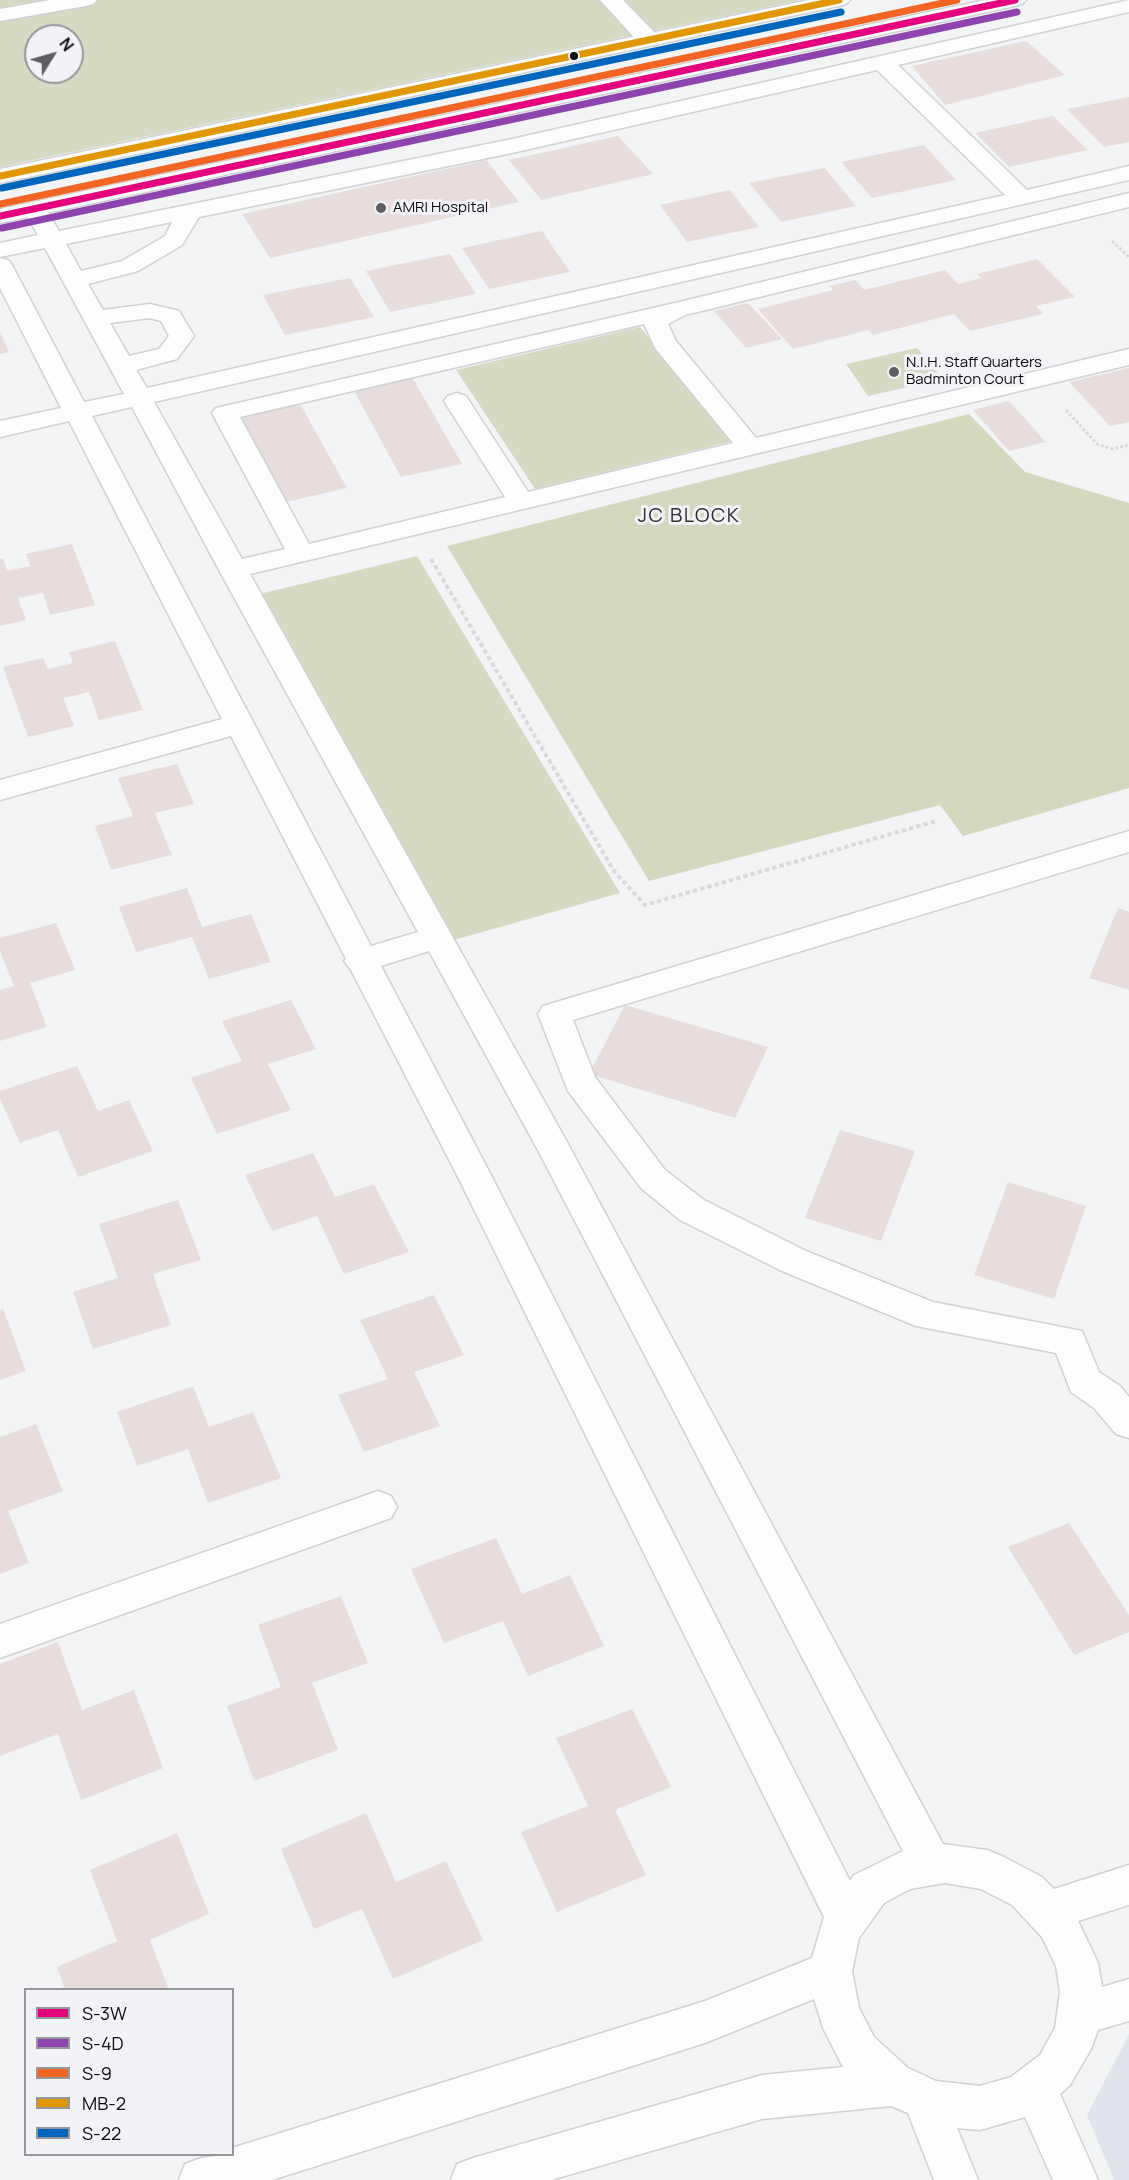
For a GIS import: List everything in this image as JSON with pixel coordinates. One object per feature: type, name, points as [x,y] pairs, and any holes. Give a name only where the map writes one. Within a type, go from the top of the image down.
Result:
[{"type":"street","points":[[0,15],[86,0]]},
{"type":"street","points":[[611,0],[649,40]]},
{"type":"street","points":[[0,176],[839,0]]},
{"type":"street","points":[[0,216],[1015,0]]},
{"type":"street","points":[[0,250],[512,146],[1129,6]]},
{"type":"street","points":[[882,62],[1022,198]]},
{"type":"street","points":[[675,72],[700,103]]},
{"type":"street","points":[[238,126],[259,161]]},
{"type":"street","points":[[0,429],[701,272],[1129,173]]},
{"type":"street","points":[[301,554],[225,413],[676,310],[1129,200]]},
{"type":"street","points":[[35,209],[435,938],[555,1151],[932,1865]]},
{"type":"street","points":[[74,280],[130,266],[174,240],[190,211]]},
{"type":"street","points":[[0,265],[475,1177],[847,1920]]},
{"type":"street","points":[[676,310],[655,321],[664,343],[751,448]]},
{"type":"street","points":[[95,318],[150,311],[170,316],[182,336],[168,354],[121,366]]},
{"type":"street","points":[[233,570],[1129,357]]},
{"type":"street","points":[[457,400],[521,502]]},
{"type":"street","points":[[0,790],[238,724]]},
{"type":"street","points":[[1129,841],[555,1014],[580,1082],[653,1179],[692,1210],[794,1261],[929,1316],[1070,1341],[1084,1381],[1107,1397],[1129,1424]]},
{"type":"street","points":[[360,960],[435,938]]},
{"type":"street","points":[[0,1641],[378,1507]]},
{"type":"street","points":[[945,1863],[987,1870],[1027,1891],[1057,1923],[1077,1963],[1081,1992],[1076,2034],[1055,2070],[1023,2096],[980,2108],[935,2103],[908,2091],[859,2052],[838,2013],[831,1971],[839,1930],[869,1889],[904,1870],[932,1865],[945,1863]]},
{"type":"street","points":[[1046,1912],[1129,1885]]},
{"type":"street","points":[[201,2180],[705,2022],[831,1971]]},
{"type":"street","points":[[1078,2015],[1129,2000]]},
{"type":"street","points":[[1034,2086],[1076,2180]]},
{"type":"street","points":[[473,2180],[762,2097],[908,2091]]},
{"type":"street","points":[[908,2091],[956,2180]]},
{"type":"path","points":[[1038,379],[1097,444],[1112,449],[1129,445]]},
{"type":"path","points":[[412,528],[614,871],[645,905],[936,821]]},
{"type":"shaded area","points":[[1129,2034],[1129,2180],[1114,2180],[1087,2115]]},
{"type":"green space","points":[[0,0],[801,0],[0,167]]},
{"type":"green space","points":[[640,327],[733,441],[535,489],[456,370]]},
{"type":"green space","name":"N.I.H. Staff Quarters Badminton Court","points":[[917,348],[943,379],[868,396],[846,364]]},
{"type":"green space","points":[[969,414],[1025,472],[1129,503],[1129,788],[963,836],[940,805],[649,881],[447,546]]},
{"type":"green space","points":[[417,556],[620,893],[454,940],[260,594]]},
{"type":"building","points":[[1026,41],[1065,75],[945,105],[912,66]]},
{"type":"building","points":[[1129,97],[1129,142],[1104,147],[1067,109]]},
{"type":"building","points":[[1053,116],[1088,150],[1009,167],[975,133]]},
{"type":"building","points":[[618,136],[653,174],[541,200],[509,160]]},
{"type":"building","points":[[924,145],[956,180],[872,198],[841,162]]},
{"type":"building","name":"AMRI Hospital","points":[[486,160],[519,202],[270,258],[242,214]]},
{"type":"building","points":[[825,168],[856,206],[781,222],[749,183]]},
{"type":"building","points":[[730,190],[759,227],[687,242],[660,205]]},
{"type":"building","points":[[542,231],[570,272],[489,289],[462,248]]},
{"type":"building","points":[[450,254],[476,294],[390,312],[366,271]]},
{"type":"building","points":[[1037,259],[1075,297],[1036,306],[1043,314],[970,331],[954,314],[873,335],[869,330],[793,349],[758,309],[833,290],[830,286],[856,280],[864,290],[945,270],[958,284],[981,278],[977,274]]},
{"type":"building","points":[[350,278],[374,317],[285,335],[263,295]]},
{"type":"building","points":[[748,303],[782,339],[746,348],[714,311]]},
{"type":"building","points":[[0,332],[9,352],[0,354]]},
{"type":"building","points":[[1129,368],[1129,422],[1110,426],[1069,382]]},
{"type":"building","points":[[412,377],[462,464],[401,477],[353,389]]},
{"type":"building","points":[[298,400],[347,488],[286,502],[240,413]]},
{"type":"building","points":[[1009,401],[1046,442],[1009,451],[973,410]]},
{"type":"building","points":[[72,544],[95,605],[50,615],[43,593],[18,598],[26,620],[0,626],[0,559],[3,558],[7,571],[30,566],[26,554]]},
{"type":"building","points":[[115,641],[143,710],[99,720],[89,692],[63,698],[74,726],[28,737],[3,667],[43,658],[48,669],[73,663],[69,652]]},
{"type":"building","points":[[177,764],[194,804],[155,813],[172,855],[111,870],[95,826],[133,816],[118,778]]},
{"type":"building","points":[[187,888],[202,927],[251,914],[271,962],[209,979],[192,937],[136,952],[119,907]]},
{"type":"building","points":[[1118,908],[1129,912],[1129,990],[1089,978]]},
{"type":"building","points":[[56,923],[75,970],[30,983],[47,1027],[0,1041],[0,990],[14,986],[0,951],[0,938]]},
{"type":"building","points":[[291,1000],[316,1049],[268,1064],[291,1110],[217,1134],[191,1078],[242,1061],[222,1021]]},
{"type":"building","points":[[625,1005],[768,1047],[735,1118],[589,1074]]},
{"type":"building","points":[[77,1066],[98,1111],[129,1100],[153,1151],[78,1177],[58,1130],[20,1143],[0,1099],[0,1091]]},
{"type":"building","points":[[840,1130],[915,1151],[881,1241],[805,1218]]},
{"type":"building","points":[[313,1153],[335,1197],[374,1184],[409,1252],[344,1274],[317,1216],[272,1231],[245,1175]]},
{"type":"building","points":[[1008,1182],[1086,1206],[1054,1299],[974,1275]]},
{"type":"building","points":[[178,1200],[201,1260],[153,1274],[171,1325],[93,1349],[73,1292],[118,1278],[99,1224]]},
{"type":"building","points":[[434,1295],[464,1355],[414,1372],[440,1426],[364,1452],[338,1395],[388,1379],[360,1320]]},
{"type":"building","points":[[3,1309],[26,1371],[0,1380],[0,1310]]},
{"type":"building","points":[[193,1386],[209,1427],[253,1412],[281,1478],[208,1503],[188,1449],[137,1466],[117,1412]]},
{"type":"building","points":[[36,1424],[63,1491],[8,1511],[29,1563],[0,1574],[0,1437]]},
{"type":"building","points":[[1069,1523],[1129,1615],[1129,1632],[1074,1655],[1008,1547]]},
{"type":"building","points":[[496,1538],[522,1594],[570,1575],[604,1646],[528,1676],[503,1621],[444,1643],[411,1569]]},
{"type":"building","points":[[341,1596],[368,1663],[312,1683],[338,1750],[254,1781],[227,1706],[281,1687],[258,1625]]},
{"type":"building","points":[[58,1642],[82,1710],[134,1690],[163,1768],[81,1800],[58,1734],[0,1756],[0,1664]]},
{"type":"building","points":[[632,1709],[671,1787],[615,1810],[646,1875],[557,1912],[521,1832],[588,1806],[556,1738]]},
{"type":"building","points":[[366,1813],[396,1882],[446,1861],[483,1940],[393,1979],[362,1909],[314,1929],[281,1849]]},
{"type":"building","points":[[177,1833],[209,1914],[150,1940],[168,1988],[64,1988],[57,1967],[117,1941],[90,1870]]},
{"type":"transit line","name":"MB-2","points":[[0,176],[839,0]]},
{"type":"transit line","name":"S-9","points":[[0,204],[957,0]]},
{"type":"transit line","name":"S-3W","points":[[0,216],[1015,0]]},
{"type":"transit line","name":"S-22","points":[[2,188],[841,12]]},
{"type":"transit line","name":"S-4D","points":[[2,228],[1017,12]]},
{"type":"place","name":"AMRI Hospital","points":[[381,208]]},
{"type":"place","name":"N.I.H. Staff Quarters Badminton Court","points":[[894,372]]},
{"type":"district","name":"JC BLOCK","points":[[689,516]]}]
